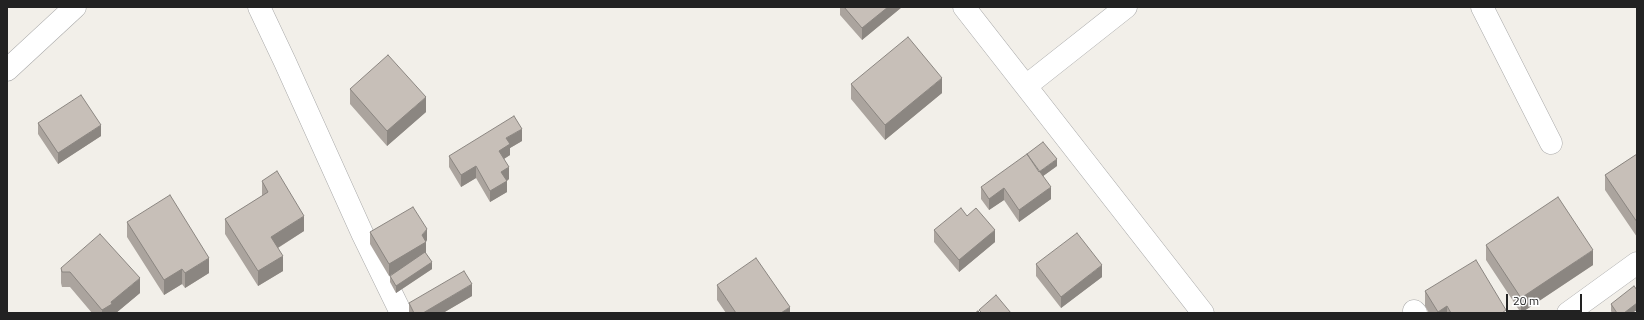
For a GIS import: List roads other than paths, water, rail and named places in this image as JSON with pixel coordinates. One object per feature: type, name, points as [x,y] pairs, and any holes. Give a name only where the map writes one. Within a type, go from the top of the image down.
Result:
[{"type":"street","points":[[7,70],[75,7]]},
{"type":"street","points":[[259,7],[363,235],[402,313]]},
{"type":"street","points":[[964,7],[1202,313]]},
{"type":"street","points":[[1026,86],[1126,7]]},
{"type":"street","points":[[1482,7],[1551,143]]},
{"type":"street","points":[[1568,313],[1637,263]]}]
